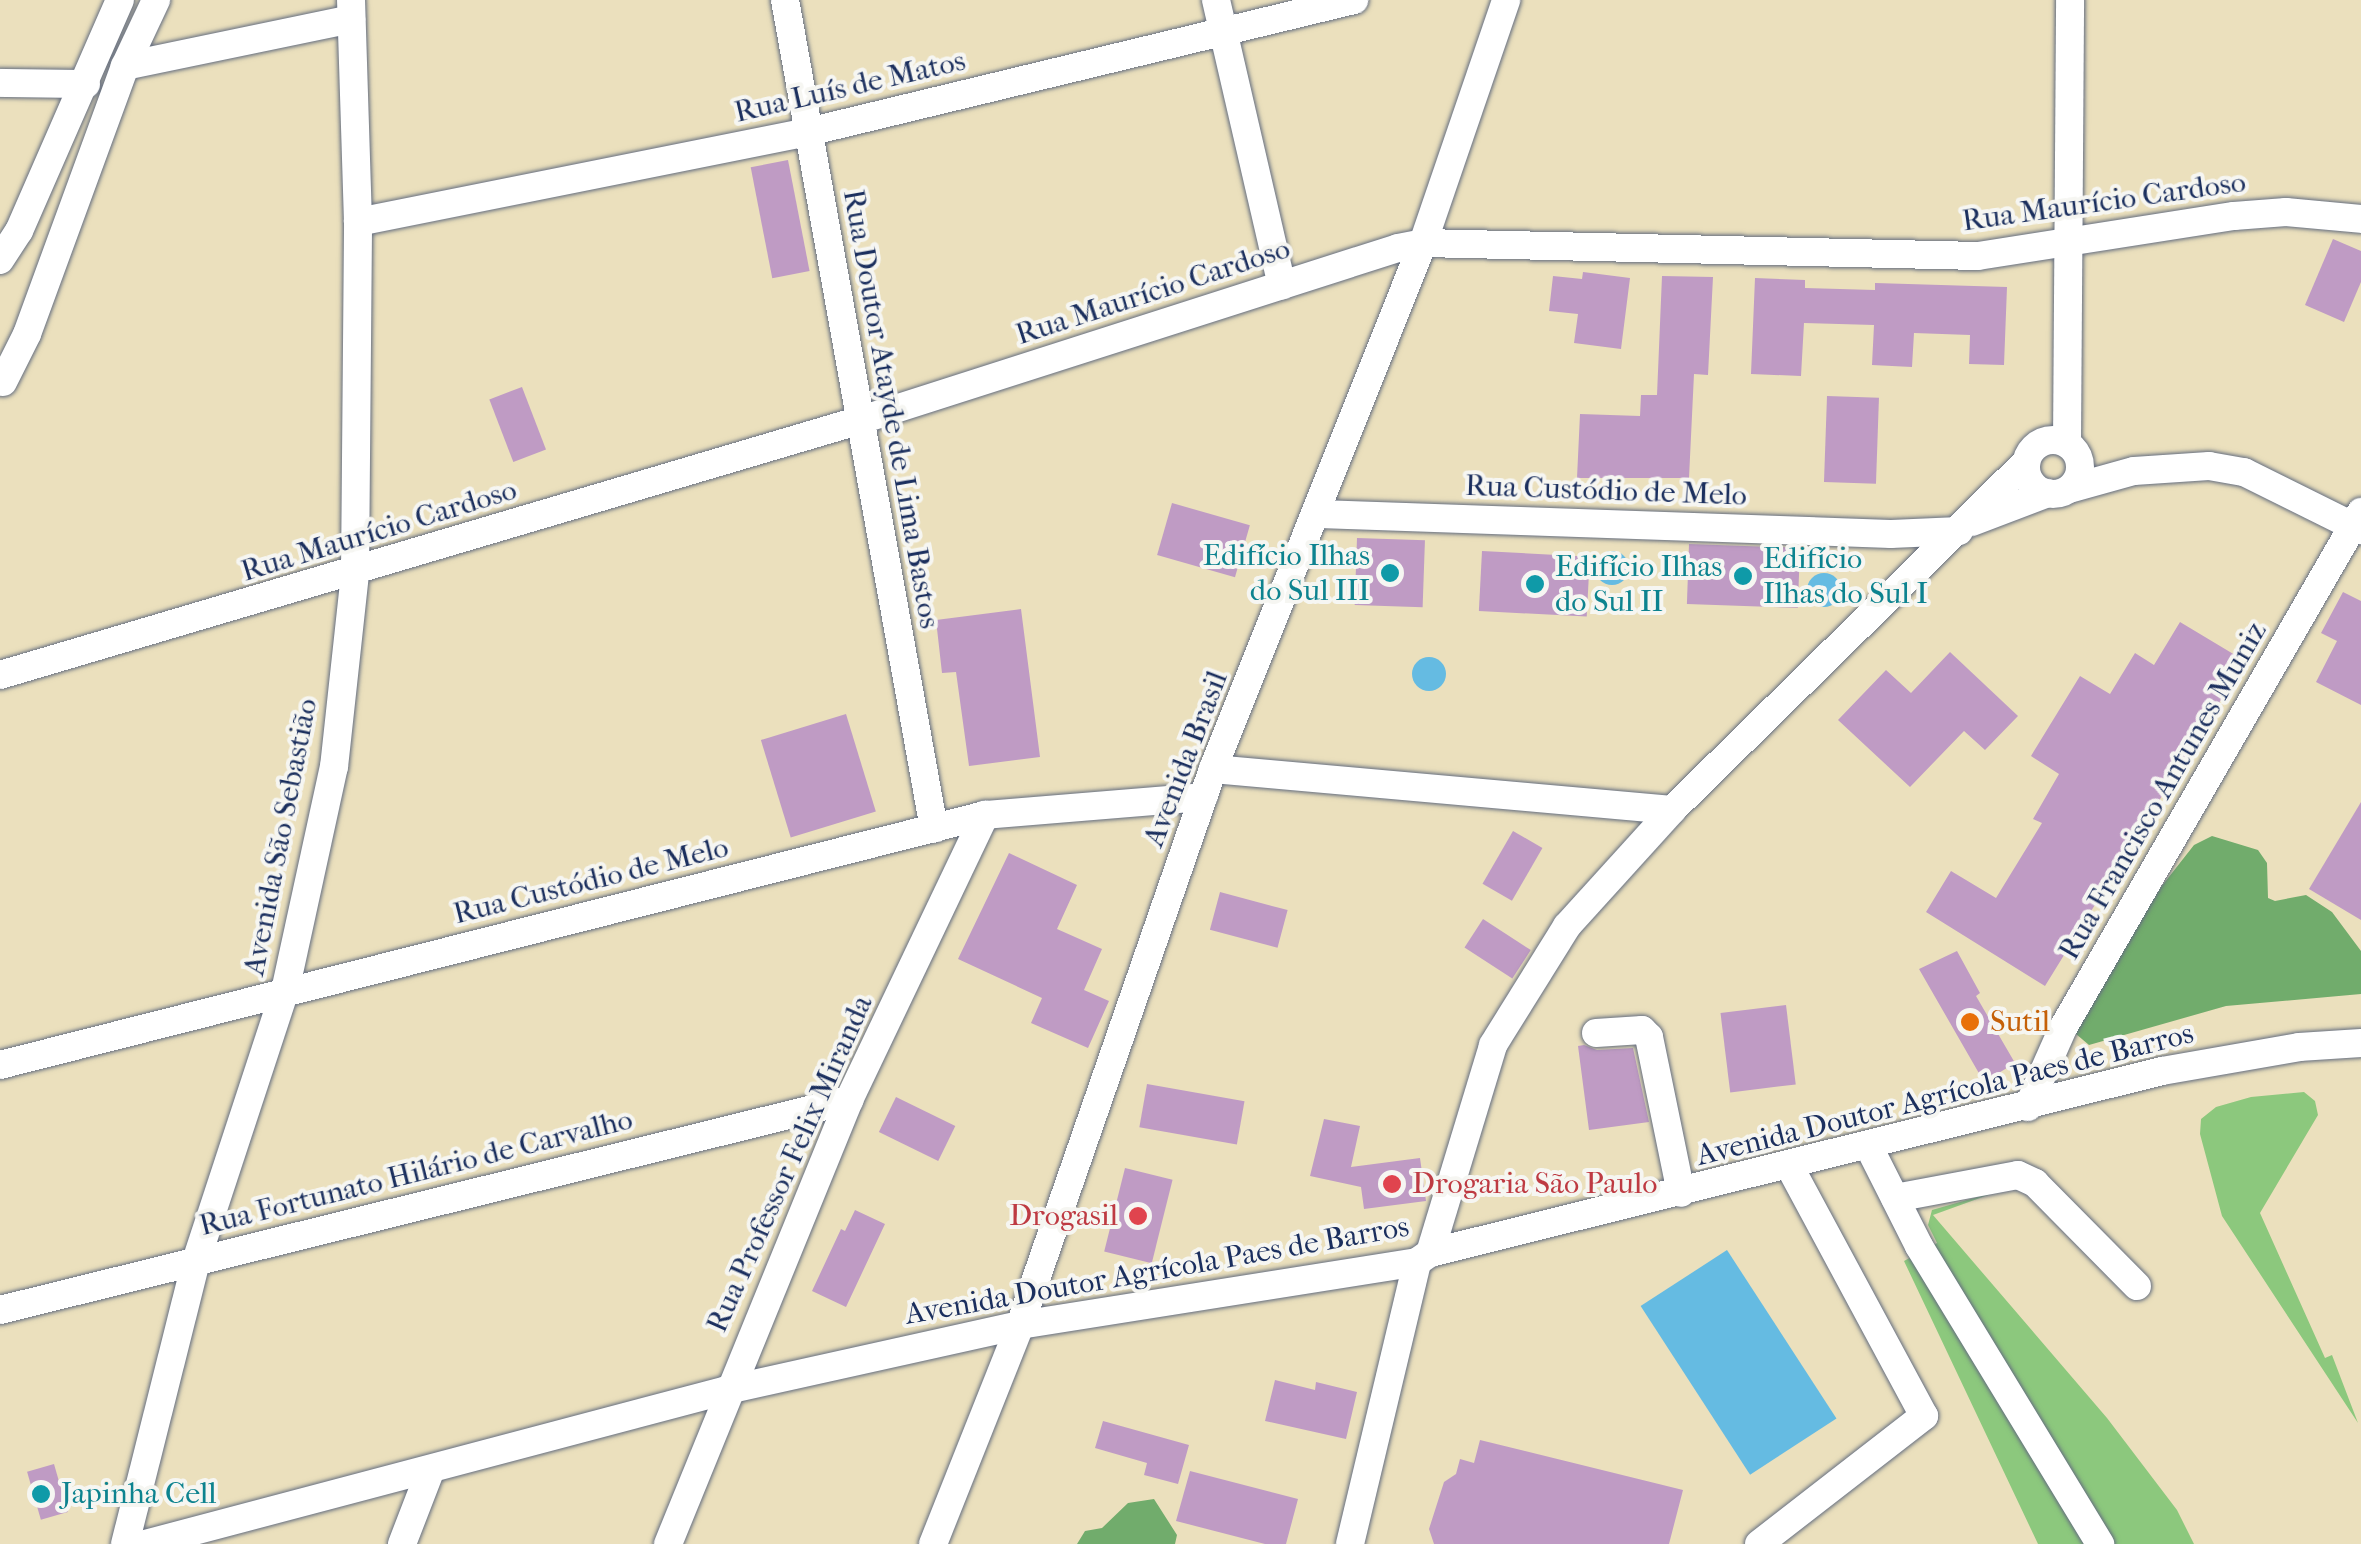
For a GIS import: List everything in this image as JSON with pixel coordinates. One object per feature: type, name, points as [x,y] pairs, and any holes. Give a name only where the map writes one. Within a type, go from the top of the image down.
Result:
[{"type":"street","points":[[47,281],[23,264],[0,261],[19,231],[120,0]]},
{"type":"street","points":[[1,382],[14,332],[47,281],[125,66],[156,0]]},
{"type":"street","name":"Rua Doutor Atayde de Lima Bastos","points":[[785,0],[934,829]]},
{"type":"street","points":[[1216,0],[1282,286]]},
{"type":"street","name":"Rua Luís de Matos","points":[[358,222],[808,132],[1354,0]]},
{"type":"street","name":"Avenida Brasil","points":[[933,1544],[1020,1325],[1213,769],[1319,514],[1424,243],[1506,0]]},
{"type":"street","points":[[2058,491],[2080,471],[2073,452],[2068,396],[2072,241],[2070,0]]},
{"type":"street","points":[[125,66],[351,10]]},
{"type":"street","name":"Avenida São Sebastião","points":[[124,1544],[196,1261],[285,991],[334,767],[355,573],[358,222],[351,10]]},
{"type":"street","points":[[0,83],[86,84]]},
{"type":"street","name":"Rua Maurício Cardoso","points":[[0,675],[355,573],[861,420],[1424,243],[1978,256],[2234,216],[2286,212],[2361,220]]},
{"type":"street","points":[[2058,491],[2030,482],[2031,453],[2068,396]]},
{"type":"street","points":[[1350,1544],[1424,1258],[1494,1045],[1566,926],[1672,810],[2047,440],[2134,471]]},
{"type":"street","points":[[1962,528],[2058,491],[2134,471],[2208,466],[2244,472],[2359,523]]},
{"type":"street","name":"Rua Custódio de Melo","points":[[1319,514],[1891,534],[1962,528]]},
{"type":"street","name":"Rua Francisco Antunes Muniz","points":[[2028,1107],[2063,1028],[2359,523]]},
{"type":"street","points":[[1891,534],[1927,562]]},
{"type":"street","points":[[1213,769],[1672,810]]},
{"type":"street","name":"Rua Custódio de Melo","points":[[0,1066],[985,815],[1204,797]]},
{"type":"street","name":"Rua Professor Felix Miranda","points":[[668,1544],[848,1100],[985,815]]},
{"type":"street","points":[[1596,1033],[1642,1030],[1648,1037],[1681,1193]]},
{"type":"street","name":"Avenida Doutor Agrícola Paes de Barros","points":[[145,1544],[728,1390],[1020,1325],[1424,1258],[2162,1071],[2299,1048],[2361,1043]]},
{"type":"street","name":"Rua Fortunato Hilário de Carvalho","points":[[0,1310],[848,1100]]},
{"type":"street","points":[[1868,1145],[1919,1246],[2100,1544]]},
{"type":"street","points":[[1759,1544],[1924,1416],[1788,1165]]},
{"type":"street","points":[[1895,1198],[2018,1175],[2034,1182],[2136,1286]]},
{"type":"street","points":[[402,1544],[431,1469]]},
{"type":"green space","points":[[2212,836],[2258,850],[2267,863],[2268,898],[2275,901],[2306,895],[2332,912],[2361,951],[2361,994],[2226,1006],[2089,1045],[2076,1034],[2081,1015],[2161,887],[2194,845]]},
{"type":"green space","points":[[2304,1092],[2315,1101],[2318,1115],[2260,1213],[2325,1358],[2332,1355],[2358,1423],[2222,1216],[2200,1134],[2201,1119],[2216,1107],[2251,1097]]},
{"type":"green space","points":[[2002,1190],[1933,1215],[2107,1418],[2177,1510],[2194,1544],[2038,1544],[1904,1261],[1937,1243],[1928,1225],[1932,1210]]},
{"type":"green space","points":[[1154,1499],[1177,1535],[1175,1544],[1077,1544],[1085,1531],[1102,1528],[1128,1503]]},
{"type":"water","points":[[1612,551],[1624,556],[1629,568],[1624,580],[1612,585],[1600,580],[1595,568],[1600,556]]},
{"type":"water","points":[[1824,573],[1836,578],[1841,590],[1836,602],[1824,607],[1812,602],[1807,590],[1812,578]]},
{"type":"water","points":[[1429,657],[1441,662],[1446,674],[1441,686],[1429,691],[1417,686],[1412,674],[1417,662]]},
{"type":"water","points":[[1727,1250],[1836,1419],[1750,1475],[1641,1306]]},
{"type":"building","points":[[788,160],[810,271],[772,278],[751,167]]},
{"type":"building","points":[[2333,239],[2361,251],[2361,282],[2344,322],[2305,305]]},
{"type":"building","points":[[1583,272],[1630,278],[1621,349],[1574,343],[1578,314],[1549,311],[1553,276],[1582,279]]},
{"type":"building","points":[[1662,276],[1713,277],[1708,375],[1694,374],[1689,478],[1577,478],[1580,414],[1640,416],[1641,395],[1657,395]]},
{"type":"building","points":[[1755,278],[1805,280],[1805,288],[1875,290],[1875,283],[2007,287],[2004,365],[1969,364],[1970,335],[1914,333],[1912,367],[1872,365],[1874,325],[1804,323],[1801,376],[1751,374]]},
{"type":"building","points":[[522,387],[546,450],[513,462],[489,400]]},
{"type":"building","points":[[1827,396],[1879,398],[1876,484],[1824,482]]},
{"type":"building","points":[[1172,503],[1250,525],[1235,577],[1157,555]]},
{"type":"building","name":"Edifício Ilhas do Sul III","points":[[1357,538],[1425,540],[1423,607],[1355,605]]},
{"type":"building","name":"Edifício Ilhas do Sul I","points":[[1689,544],[1800,548],[1798,608],[1687,604]]},
{"type":"building","name":"Edifício Ilhas do Sul II","points":[[1482,551],[1590,557],[1587,617],[1479,611]]},
{"type":"building","points":[[2343,592],[2361,601],[2361,705],[2316,682],[2337,641],[2321,633]]},
{"type":"building","points":[[1021,609],[1040,757],[969,766],[956,672],[942,673],[936,620]]},
{"type":"building","points":[[2180,622],[2245,661],[2045,986],[1926,912],[1951,871],[1996,898],[2042,823],[2033,819],[2059,774],[2031,756],[2080,676],[2110,694],[2135,653],[2154,665]]},
{"type":"building","points":[[1950,652],[2018,716],[1985,750],[1964,731],[1910,787],[1838,720],[1886,670],[1911,693]]},
{"type":"building","points":[[846,714],[876,812],[791,838],[761,740]]},
{"type":"building","points":[[2361,802],[2361,920],[2309,889]]},
{"type":"building","points":[[1513,831],[1542,848],[1512,901],[1482,884]]},
{"type":"building","points":[[1009,853],[1077,885],[1057,929],[1102,949],[1084,990],[1109,1001],[1088,1048],[1031,1023],[1042,998],[958,959]]},
{"type":"building","points":[[1220,892],[1288,910],[1278,948],[1210,930]]},
{"type":"building","points":[[1483,919],[1531,950],[1512,979],[1464,948]]},
{"type":"building","name":"Sutil","points":[[1957,951],[1980,993],[1976,996],[2015,1063],[1984,1082],[1919,969]]},
{"type":"building","points":[[1786,1005],[1796,1084],[1730,1092],[1720,1013]]},
{"type":"building","points":[[1578,1046],[1597,1050],[1633,1048],[1649,1122],[1589,1130]]},
{"type":"building","points":[[1147,1084],[1244,1101],[1237,1145],[1139,1127]]},
{"type":"building","points":[[896,1097],[955,1126],[938,1161],[879,1132]]},
{"type":"building","points":[[1324,1119],[1360,1126],[1351,1167],[1420,1158],[1426,1201],[1364,1209],[1361,1187],[1310,1176]]},
{"type":"building","name":"Drogasil","points":[[1125,1168],[1173,1180],[1152,1263],[1104,1251]]},
{"type":"building","points":[[855,1210],[885,1224],[846,1307],[812,1291],[841,1229],[845,1231]]},
{"type":"building","points":[[1275,1380],[1315,1390],[1316,1382],[1357,1392],[1346,1439],[1265,1421]]},
{"type":"building","points":[[1103,1421],[1189,1445],[1178,1484],[1144,1475],[1147,1463],[1095,1448]]},
{"type":"building","points":[[1480,1440],[1683,1490],[1669,1544],[1434,1544],[1429,1529],[1444,1482],[1456,1474],[1460,1459],[1474,1463]]},
{"type":"building","points":[[54,1464],[68,1512],[41,1520],[27,1472]]},
{"type":"building","points":[[1190,1471],[1298,1499],[1286,1544],[1265,1544],[1176,1521]]},
{"type":"place","name":"Edifício Ilhas do Sul III","points":[[1390,573]]},
{"type":"place","name":"Edifício Ilhas do Sul I","points":[[1743,576]]},
{"type":"place","name":"Edifício Ilhas do Sul II","points":[[1535,584]]},
{"type":"place","name":"Sutil","points":[[1970,1022]]},
{"type":"place","name":"Drogaria São Paulo","points":[[1392,1184]]},
{"type":"place","name":"Drogasil","points":[[1138,1216]]},
{"type":"place","name":"Japinha Cell","points":[[41,1494]]}]
